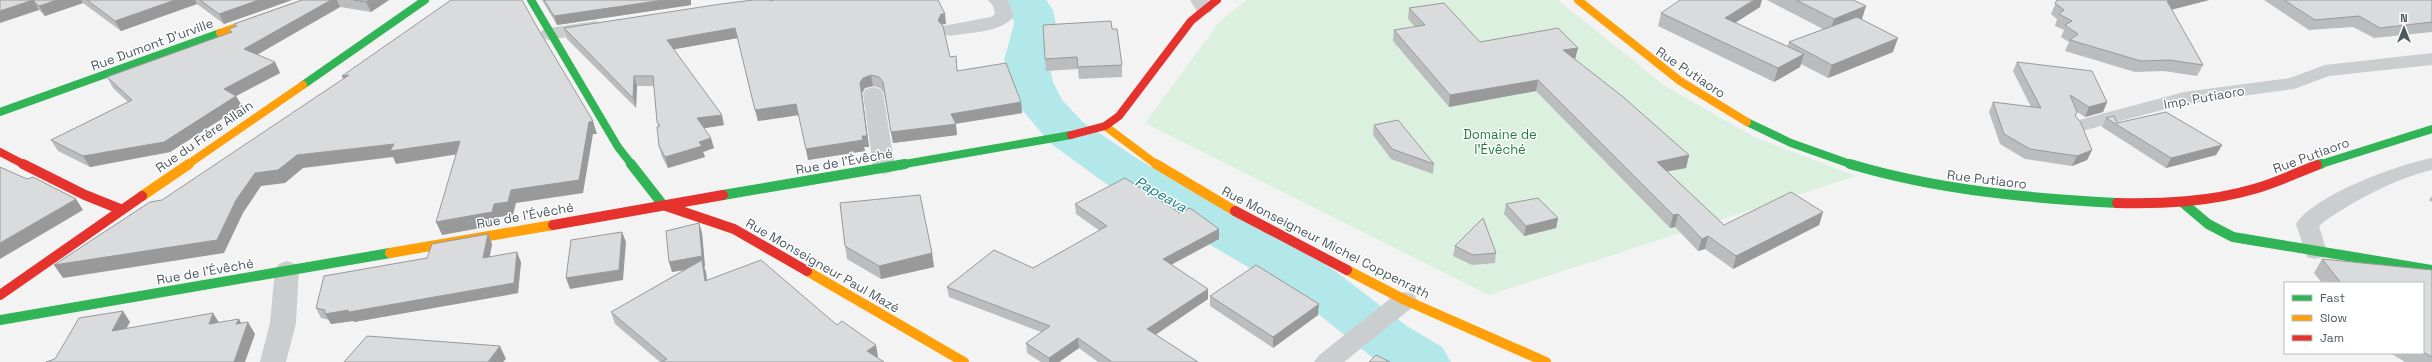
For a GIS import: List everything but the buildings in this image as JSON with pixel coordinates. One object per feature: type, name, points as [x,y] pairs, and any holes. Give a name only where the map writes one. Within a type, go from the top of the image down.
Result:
[{"type":"main road","name":"Rue Dumont D'urville","points":[[0,112],[313,0]]},
{"type":"main road","name":"Rue du Frère Allain","points":[[0,295],[120,209],[425,0]]},
{"type":"main road","points":[[531,0],[549,34],[618,147],[663,205]]},
{"type":"main road","name":"Rue Putiaoro","points":[[1578,0],[1667,75],[1706,100],[1773,134],[1879,174],[1927,185],[2016,196],[2109,203],[2182,202],[2237,194],[2258,188],[2318,165],[2432,128]]},
{"type":"main road","name":"Rue de l'Évêché","points":[[0,320],[287,269],[1089,132],[1105,126],[1123,112],[1191,21],[1207,3]]},
{"type":"main road","name":"Rue Monseigneur Michel Coppenrath","points":[[1105,126],[1160,166],[1213,199],[1285,235],[1405,300],[1546,362]]},
{"type":"main road","points":[[0,152],[85,195],[120,209]]},
{"type":"main road","points":[[2182,202],[2208,224],[2233,237],[2315,252],[2432,270]]},
{"type":"main road","name":"Rue Monseigneur Paul Mazé","points":[[663,205],[734,229],[964,362]]},
{"type":"street","points":[[950,30],[997,22],[1005,16],[1002,4],[997,0]]},
{"type":"street","points":[[549,34],[612,24]]},
{"type":"street","name":"Imp. Putiaoro","points":[[2082,125],[2184,98],[2294,84],[2325,72],[2432,59]]},
{"type":"street","points":[[873,93],[884,167]]},
{"type":"street","points":[[2315,252],[2307,224],[2318,214],[2381,181],[2432,164]]},
{"type":"street","points":[[273,362],[283,323],[287,269]]},
{"type":"street","points":[[1326,362],[1386,317],[1405,300]]},
{"type":"green space","name":"Domaine de l'Évêché","points":[[1247,0],[1558,0],[1665,86],[1756,138],[1856,176],[1489,295],[1145,123],[1220,21]]},
{"type":"waterway","name":"Papeava","points":[[1024,0],[1032,10],[1035,24],[1026,60],[1031,82],[1041,105],[1067,133],[1123,172],[1311,280],[1386,340],[1421,362]]},
{"type":"traffic: fast","points":[[303,85],[425,0]]},
{"type":"traffic: fast","points":[[531,0],[618,147],[663,205]]},
{"type":"traffic: fast","points":[[0,112],[220,33]]},
{"type":"traffic: fast","points":[[1747,122],[1791,143],[1836,160],[1928,184],[2021,197],[2117,203]]},
{"type":"traffic: fast","points":[[2317,165],[2432,129]]},
{"type":"traffic: fast","points":[[723,195],[1071,135]]},
{"type":"traffic: fast","points":[[2182,202],[2208,224],[2233,237],[2432,270]]},
{"type":"traffic: fast","points":[[0,320],[390,253]]},
{"type":"traffic: slow","points":[[220,33],[313,0]]},
{"type":"traffic: slow","points":[[1578,0],[1659,66],[1702,96],[1747,122]]},
{"type":"traffic: slow","points":[[142,196],[303,85]]},
{"type":"traffic: slow","points":[[1105,126],[1160,167],[1235,211]]},
{"type":"traffic: slow","points":[[390,253],[553,225]]},
{"type":"traffic: slow","points":[[1347,270],[1405,300],[1546,362]]},
{"type":"traffic: slow","points":[[807,271],[964,362]]},
{"type":"traffic: jam","points":[[1071,135],[1105,126],[1119,116],[1191,21],[1217,0]]},
{"type":"traffic: jam","points":[[0,152],[85,195],[120,209]]},
{"type":"traffic: jam","points":[[2117,203],[2169,202],[2221,197],[2262,187],[2317,165]]},
{"type":"traffic: jam","points":[[553,225],[723,195]]},
{"type":"traffic: jam","points":[[0,295],[142,196]]},
{"type":"traffic: jam","points":[[666,206],[734,229],[807,271]]},
{"type":"traffic: jam","points":[[1235,211],[1347,270]]}]
